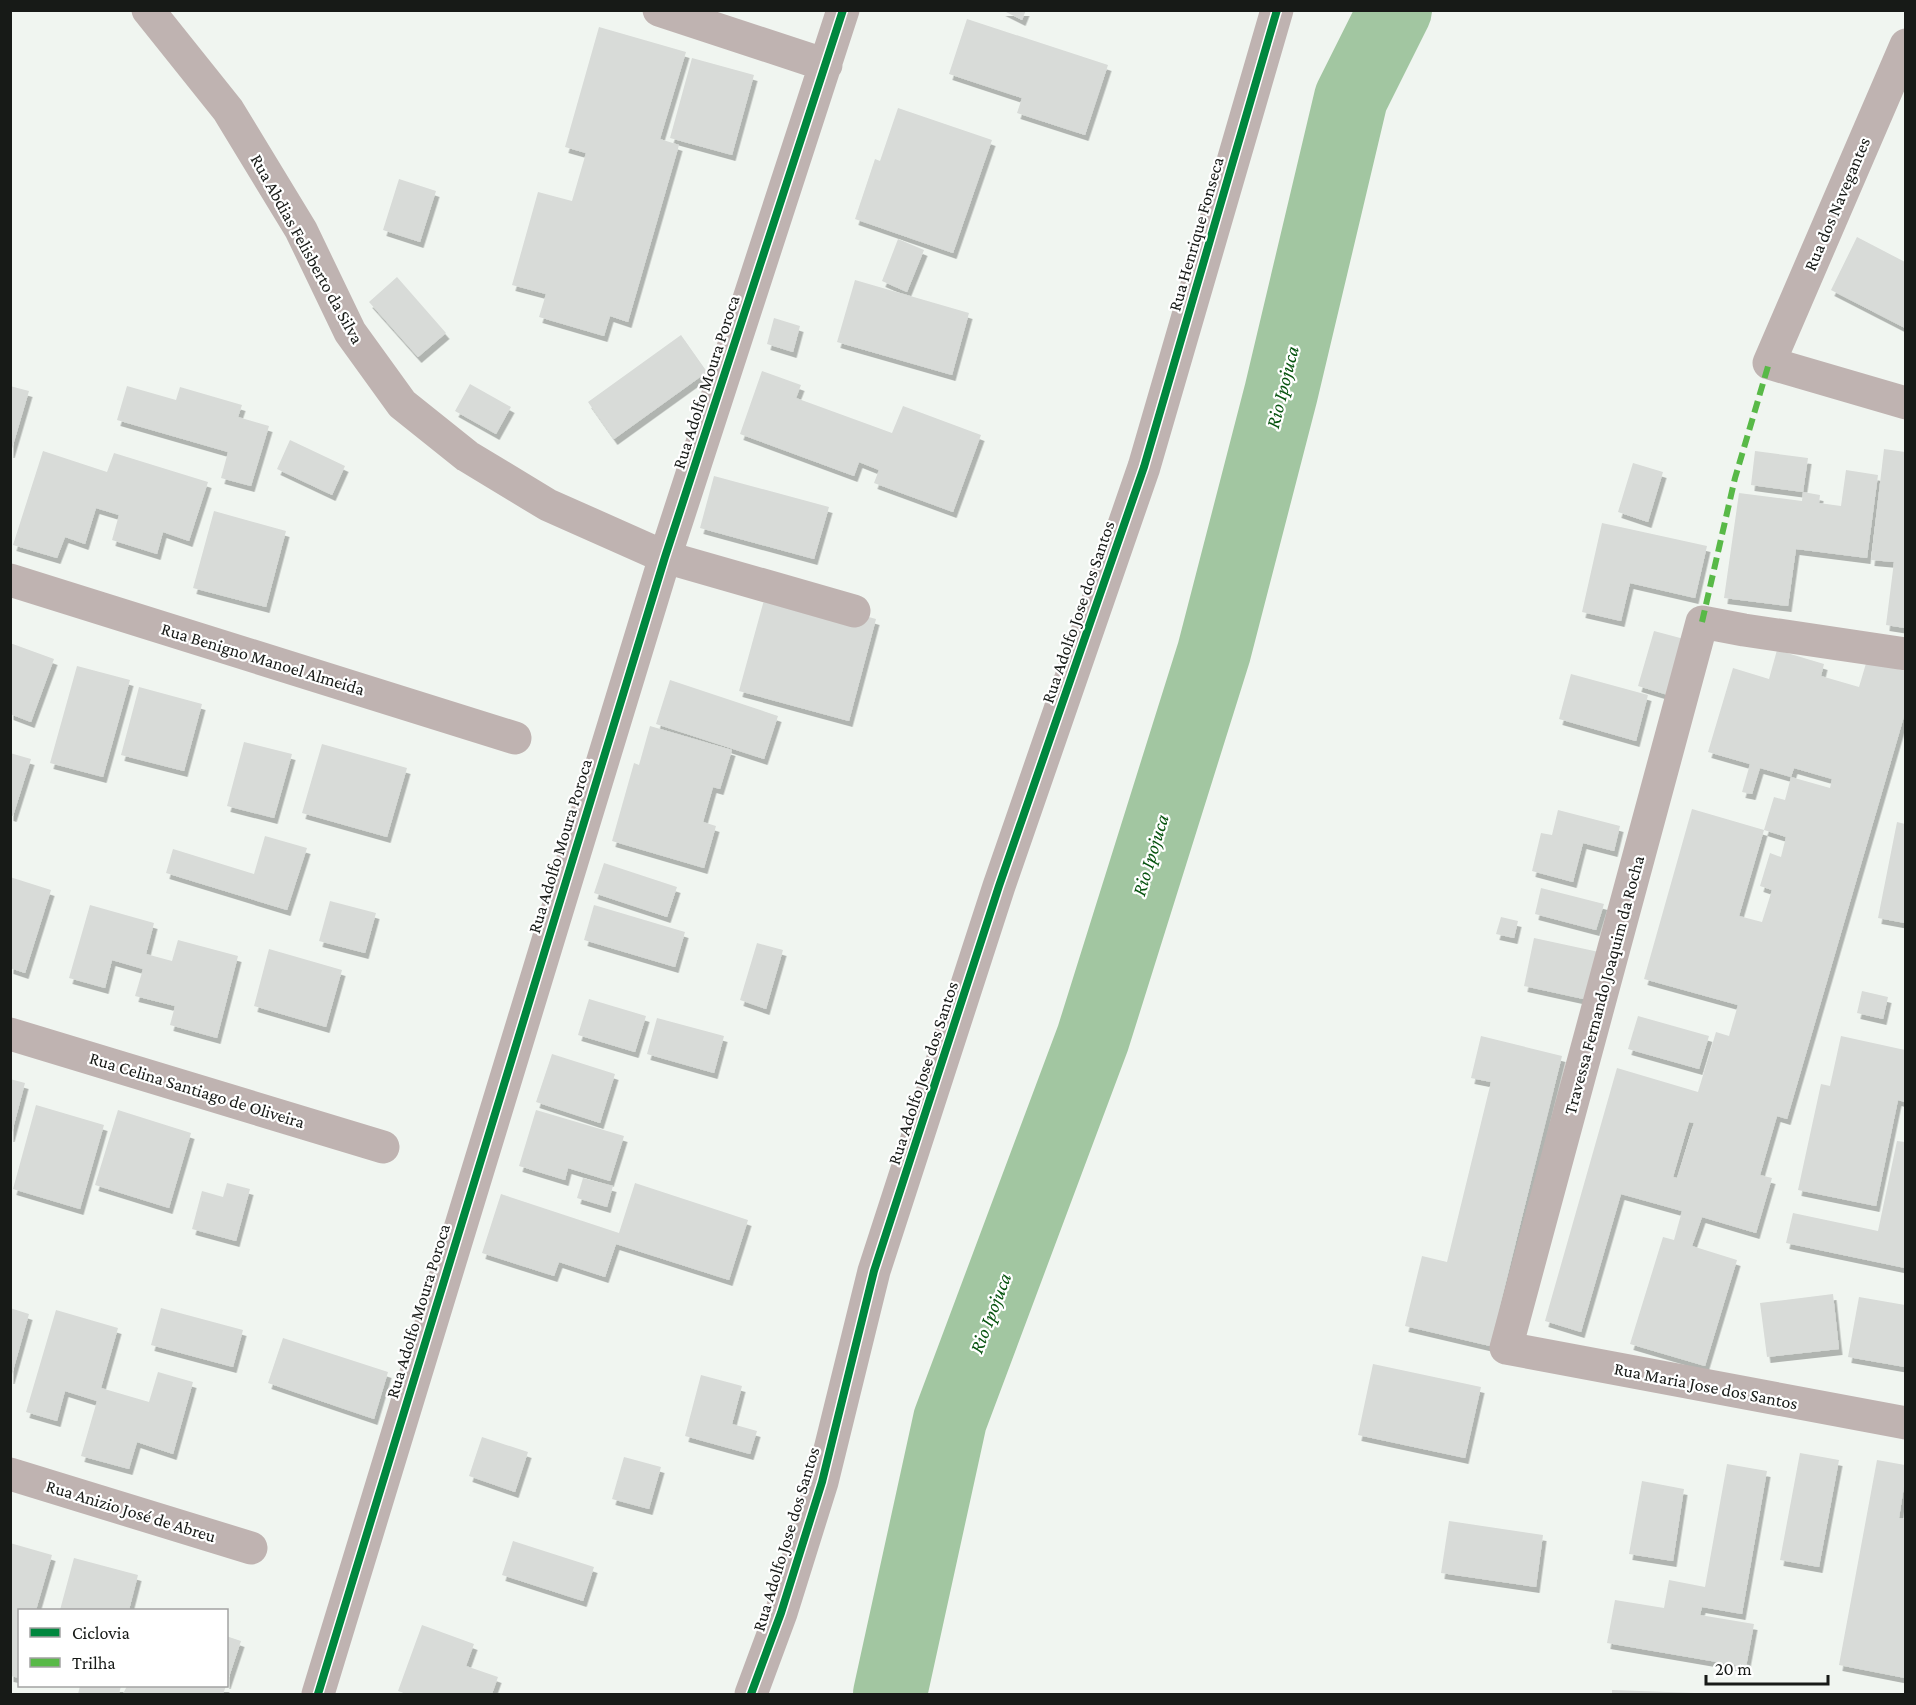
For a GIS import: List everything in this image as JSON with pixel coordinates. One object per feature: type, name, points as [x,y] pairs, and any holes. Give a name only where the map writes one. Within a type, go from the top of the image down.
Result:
[{"type":"street","name":"Rua Abdias Felisberto da Silva","points":[[148,10],[228,110],[301,230],[350,332],[402,404],[467,456],[548,505],[664,557],[854,610]]},
{"type":"street","points":[[659,10],[826,65]]},
{"type":"street","name":"Rua Adolfo Moura Poroca","points":[[318,1695],[664,557],[843,10]]},
{"type":"street","name":"Rua Henrique Fonseca","points":[[1144,467],[1277,10]]},
{"type":"street","name":"Rua dos Navegantes","points":[[1905,45],[1769,363],[1905,403]]},
{"type":"street","name":"Rua Adolfo Jose dos Santos","points":[[751,1695],[781,1613],[822,1482],[878,1260],[999,886],[1144,467]]},
{"type":"street","name":"Rua Benigno Manoel Almeida","points":[[10,580],[515,738]]},
{"type":"street","name":"Travessa Fernando Joaquim da Rocha","points":[[1506,1348],[1702,622],[1905,654]]},
{"type":"street","name":"Rua Celina Santiago de Oliveira","points":[[10,1034],[383,1147]]},
{"type":"street","name":"Rua Maria Jose dos Santos","points":[[1506,1348],[1905,1423]]},
{"type":"street","name":"Rua Anizio José de Abreu","points":[[10,1474],[251,1548]]},
{"type":"building","points":[[1002,10],[1026,10],[1022,20]]},
{"type":"building","points":[[967,19],[1108,65],[1085,135],[1017,113],[1022,98],[949,74]]},
{"type":"building","points":[[599,27],[686,52],[660,139],[679,145],[628,322],[610,316],[604,336],[539,317],[546,294],[512,285],[538,192],[572,201],[586,153],[565,147]]},
{"type":"building","points":[[692,58],[754,75],[732,155],[670,138]]},
{"type":"building","points":[[898,108],[992,140],[953,253],[855,219],[875,159],[880,161]]},
{"type":"building","points":[[399,179],[436,191],[420,242],[383,230]]},
{"type":"building","points":[[1857,237],[1905,262],[1905,328],[1831,290]]},
{"type":"building","points":[[898,239],[924,250],[907,292],[882,281]]},
{"type":"building","points":[[397,277],[446,333],[418,357],[369,302]]},
{"type":"building","points":[[855,280],[969,313],[952,375],[837,342]]},
{"type":"building","points":[[774,318],[800,326],[793,352],[767,344]]},
{"type":"building","points":[[681,335],[707,372],[614,439],[588,402]]},
{"type":"building","points":[[762,371],[801,385],[796,398],[892,433],[903,406],[981,435],[953,512],[874,483],[879,470],[859,462],[854,476],[740,434]]},
{"type":"building","points":[[470,384],[511,407],[496,434],[455,411]]},
{"type":"building","points":[[10,386],[29,391],[11,452],[10,452]]},
{"type":"building","points":[[127,386],[176,400],[180,387],[242,405],[238,417],[269,426],[251,486],[221,478],[228,452],[117,420]]},
{"type":"building","points":[[290,440],[345,466],[332,495],[277,469]]},
{"type":"building","points":[[1884,449],[1905,452],[1905,628],[1886,625],[1894,562],[1871,560]]},
{"type":"building","points":[[43,451],[107,472],[114,453],[208,482],[189,541],[163,532],[157,554],[112,540],[119,515],[96,508],[85,544],[65,537],[57,558],[13,545]]},
{"type":"building","points":[[1755,451],[1808,458],[1803,492],[1751,485]]},
{"type":"building","points":[[1633,463],[1663,472],[1648,522],[1618,512]]},
{"type":"building","points":[[1846,470],[1878,475],[1867,558],[1796,549],[1788,606],[1724,598],[1739,493],[1802,501],[1803,492],[1820,495],[1819,503],[1841,506]]},
{"type":"building","points":[[714,476],[829,507],[814,559],[700,528]]},
{"type":"building","points":[[214,511],[286,531],[266,607],[193,588]]},
{"type":"building","points":[[1602,523],[1707,546],[1695,598],[1630,583],[1621,621],[1582,612]]},
{"type":"building","points":[[767,589],[876,619],[849,721],[739,691]]},
{"type":"building","points":[[1654,631],[1684,639],[1668,695],[1638,686]]},
{"type":"building","points":[[10,643],[54,659],[31,722],[10,714]]},
{"type":"building","points":[[1777,650],[1824,664],[1821,676],[1859,687],[1867,660],[1905,671],[1905,713],[1787,1119],[1777,1116],[1760,1175],[1772,1178],[1756,1233],[1702,1217],[1692,1246],[1737,1260],[1705,1366],[1630,1344],[1663,1237],[1674,1240],[1682,1211],[1621,1194],[1581,1332],[1545,1321],[1617,1068],[1698,1092],[1716,1032],[1729,1036],[1738,1005],[1644,979],[1692,809],[1764,830],[1774,797],[1785,800],[1791,777],[1760,768],[1752,794],[1742,792],[1750,764],[1708,752],[1733,668],[1769,679]],"holes":[[[1794,768],[1832,779],[1830,788],[1791,777]],[[1764,830],[1786,837],[1781,857],[1770,853],[1760,886],[1772,890],[1762,922],[1739,916]],[[1689,1122],[1694,1123],[1677,1178],[1673,1177]]]},
{"type":"building","points":[[77,666],[130,680],[103,777],[50,763]]},
{"type":"building","points":[[1571,674],[1648,695],[1636,741],[1559,719]]},
{"type":"building","points":[[670,680],[778,716],[764,759],[656,724]]},
{"type":"building","points":[[139,687],[202,704],[184,771],[121,755]]},
{"type":"building","points":[[650,726],[732,750],[720,789],[713,787],[703,822],[716,826],[704,868],[612,841],[634,763],[639,765]]},
{"type":"building","points":[[244,742],[292,754],[274,818],[227,806]]},
{"type":"building","points":[[322,744],[407,768],[387,837],[302,813]]},
{"type":"building","points":[[10,753],[31,759],[13,816],[10,815]]},
{"type":"building","points":[[1558,810],[1620,826],[1614,851],[1583,843],[1573,882],[1532,871],[1541,833],[1552,835]]},
{"type":"building","points":[[1897,822],[1905,824],[1905,923],[1878,918]]},
{"type":"building","points":[[265,836],[307,848],[287,910],[166,873],[173,849],[254,874]]},
{"type":"building","points":[[604,863],[677,887],[667,917],[594,893]]},
{"type":"building","points":[[10,877],[51,890],[25,973],[10,968]]},
{"type":"building","points":[[1541,888],[1604,904],[1596,930],[1535,914]]},
{"type":"building","points":[[330,901],[376,913],[365,953],[319,941]]},
{"type":"building","points":[[90,905],[154,923],[146,954],[172,961],[178,940],[238,956],[217,1038],[170,1025],[175,1006],[135,996],[143,969],[112,960],[105,988],[69,978]]},
{"type":"building","points":[[594,905],[685,932],[675,967],[584,940]]},
{"type":"building","points":[[1501,917],[1518,921],[1514,938],[1496,934]]},
{"type":"building","points":[[1534,938],[1599,952],[1588,1000],[1524,986]]},
{"type":"building","points":[[757,943],[783,950],[766,1009],[740,1000]]},
{"type":"building","points":[[269,949],[342,970],[326,1027],[254,1006]]},
{"type":"building","points":[[1862,991],[1888,997],[1883,1019],[1857,1013]]},
{"type":"building","points":[[589,999],[646,1016],[635,1052],[578,1035]]},
{"type":"building","points":[[1638,1016],[1709,1036],[1699,1069],[1628,1049]]},
{"type":"building","points":[[657,1018],[724,1036],[714,1073],[647,1054]]},
{"type":"building","points":[[1481,1036],[1562,1056],[1490,1346],[1405,1326],[1422,1256],[1447,1262],[1491,1082],[1471,1078]]},
{"type":"building","points":[[1841,1036],[1905,1050],[1905,1102],[1898,1100],[1876,1206],[1798,1190],[1821,1084],[1830,1086]]},
{"type":"building","points":[[552,1054],[615,1074],[600,1123],[536,1102]]},
{"type":"building","points":[[10,1079],[25,1083],[11,1136],[10,1136]]},
{"type":"building","points":[[36,1105],[104,1125],[80,1209],[13,1189]]},
{"type":"building","points":[[118,1110],[191,1133],[169,1208],[95,1185]]},
{"type":"building","points":[[536,1110],[624,1136],[610,1181],[568,1168],[565,1180],[519,1166]]},
{"type":"building","points":[[1897,1141],[1905,1142],[1905,1268],[1786,1243],[1793,1213],[1878,1231]]},
{"type":"building","points":[[583,1178],[613,1186],[607,1207],[577,1198]]},
{"type":"building","points":[[227,1183],[250,1189],[236,1241],[192,1229],[202,1191],[223,1197]]},
{"type":"building","points":[[635,1183],[748,1220],[729,1280],[616,1244],[605,1277],[559,1262],[554,1276],[482,1253],[501,1194],[619,1233]]},
{"type":"building","points":[[1833,1294],[1839,1349],[1767,1357],[1760,1303]]},
{"type":"building","points":[[1859,1297],[1905,1305],[1905,1367],[1848,1357]]},
{"type":"building","points":[[10,1308],[29,1314],[11,1378],[10,1378]]},
{"type":"building","points":[[161,1308],[243,1330],[233,1367],[151,1345]]},
{"type":"building","points":[[56,1310],[118,1328],[101,1388],[149,1402],[158,1372],[193,1382],[173,1454],[137,1442],[129,1469],[81,1456],[97,1401],[65,1391],[57,1421],[26,1412]]},
{"type":"building","points":[[283,1338],[388,1372],[374,1419],[268,1383]]},
{"type":"building","points":[[1373,1364],[1481,1387],[1465,1458],[1358,1435]]},
{"type":"building","points":[[701,1375],[742,1386],[732,1424],[757,1431],[750,1454],[685,1436]]},
{"type":"building","points":[[482,1437],[528,1452],[515,1492],[469,1476]]},
{"type":"building","points":[[1800,1453],[1839,1460],[1819,1567],[1780,1560]]},
{"type":"building","points":[[624,1457],[661,1467],[649,1509],[612,1499]]},
{"type":"building","points":[[1877,1460],[1905,1465],[1899,1518],[1905,1519],[1905,1678],[1839,1665]]},
{"type":"building","points":[[1727,1464],[1767,1471],[1742,1614],[1702,1607],[1700,1615],[1754,1624],[1746,1667],[1607,1643],[1615,1600],[1664,1608],[1669,1580],[1705,1587]]},
{"type":"building","points":[[1642,1481],[1684,1489],[1673,1561],[1629,1554]]},
{"type":"building","points":[[1449,1521],[1543,1535],[1536,1587],[1441,1573]]},
{"type":"building","points":[[513,1541],[594,1567],[583,1601],[502,1575]]},
{"type":"building","points":[[10,1543],[52,1555],[36,1609],[18,1609],[18,1678],[10,1676]]},
{"type":"building","points":[[74,1558],[138,1575],[129,1609],[60,1609]]},
{"type":"building","points":[[422,1625],[474,1644],[466,1666],[498,1677],[492,1694],[407,1694],[398,1691]]},
{"type":"building","points":[[228,1637],[241,1641],[228,1680]]},
{"type":"building","points":[[80,1687],[121,1687],[119,1694],[78,1694]]},
{"type":"building","points":[[126,1687],[226,1687],[223,1694],[123,1694]]},
{"type":"building","points":[[1612,1690],[1695,1693],[1695,1694],[1612,1694]]},
{"type":"waterway","name":"Rio Ipojuca","points":[[890,1694],[950,1420],[1093,1038],[1214,652],[1281,393],[1351,98],[1395,10]]},
{"type":"marked path","points":[[1702,622],[1735,478],[1769,363]]},
{"type":"cycle path","points":[[318,1694],[665,557],[843,10]]},
{"type":"cycle path","points":[[751,1694],[781,1613],[822,1482],[874,1271],[999,886],[1144,467],[1277,10]]}]
